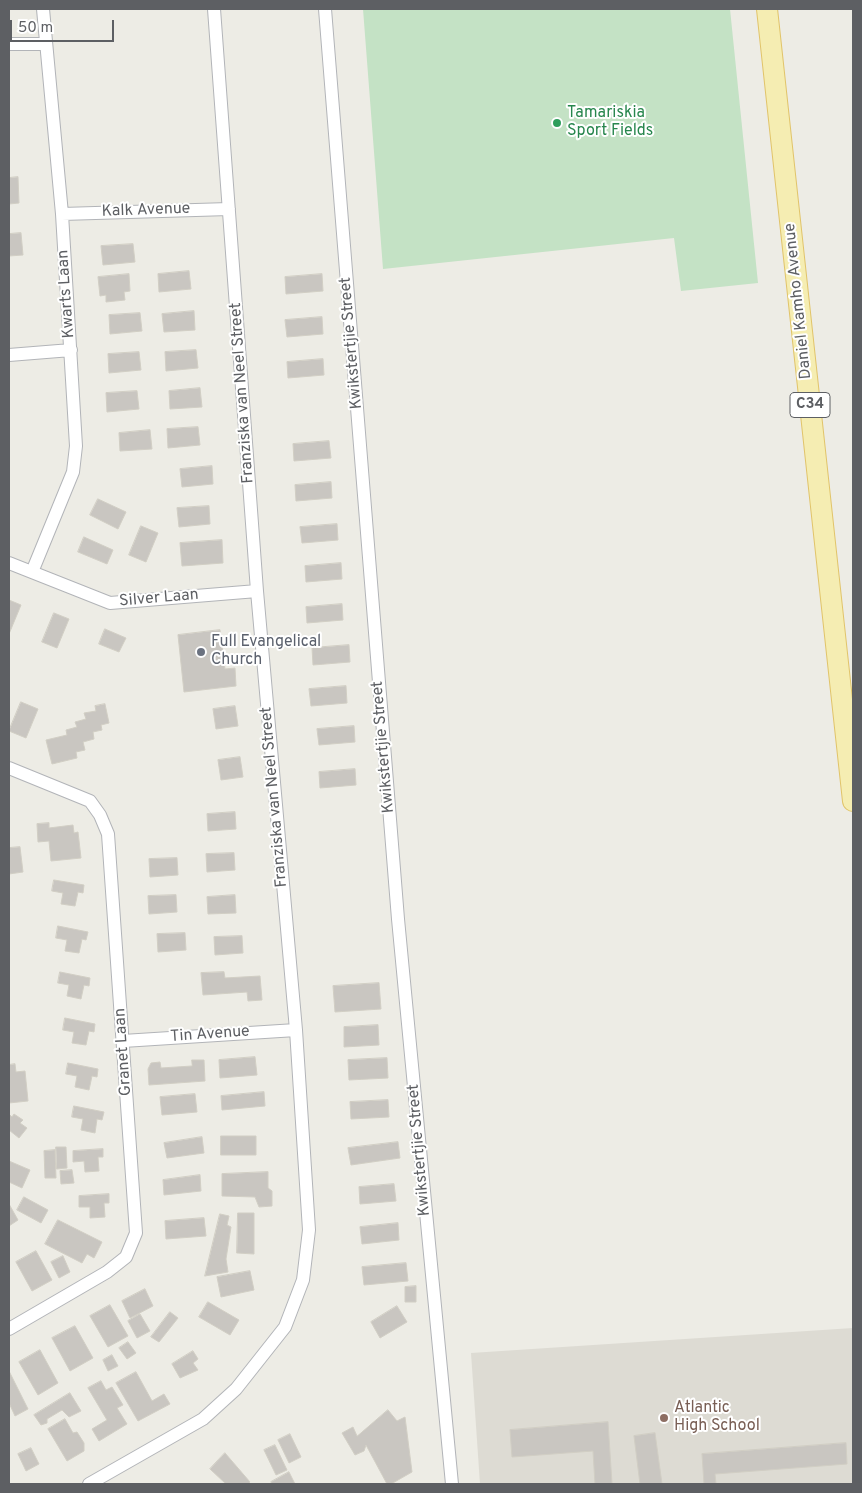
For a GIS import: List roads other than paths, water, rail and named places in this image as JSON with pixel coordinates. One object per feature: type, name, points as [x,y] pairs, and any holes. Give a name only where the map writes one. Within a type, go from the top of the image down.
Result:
[{"type":"main road","name":"Daniel Kamho Avenue","points":[[768,9],[853,801]]},
{"type":"street","name":"Kwarts Laan","points":[[32,572],[73,472],[76,446],[62,214],[43,9]]},
{"type":"street","name":"Franziska van Neel Street","points":[[89,1484],[203,1419],[236,1389],[285,1326],[303,1280],[309,1230],[296,1030],[257,591],[214,9]]},
{"type":"street","name":"Kwikstertjie Street","points":[[325,9],[398,910],[452,1484]]},
{"type":"street","points":[[9,44],[46,44]]},
{"type":"street","name":"Kalk Avenue","points":[[62,214],[230,209]]},
{"type":"street","points":[[9,355],[71,350]]},
{"type":"street","name":"Silver Laan","points":[[9,563],[110,603],[257,591]]},
{"type":"street","name":"Granet Laan","points":[[9,768],[90,801],[108,834],[124,1040],[136,1233],[126,1257],[107,1272],[9,1329]]},
{"type":"street","name":"Tin Avenue","points":[[124,1040],[296,1030]]},
{"type":"place","name":"Tamariskia Sport Fields","points":[[557,123]]},
{"type":"place","name":"Full Evangelical Church","points":[[201,652]]},
{"type":"place","name":"Atlantic High School","points":[[664,1418]]}]
